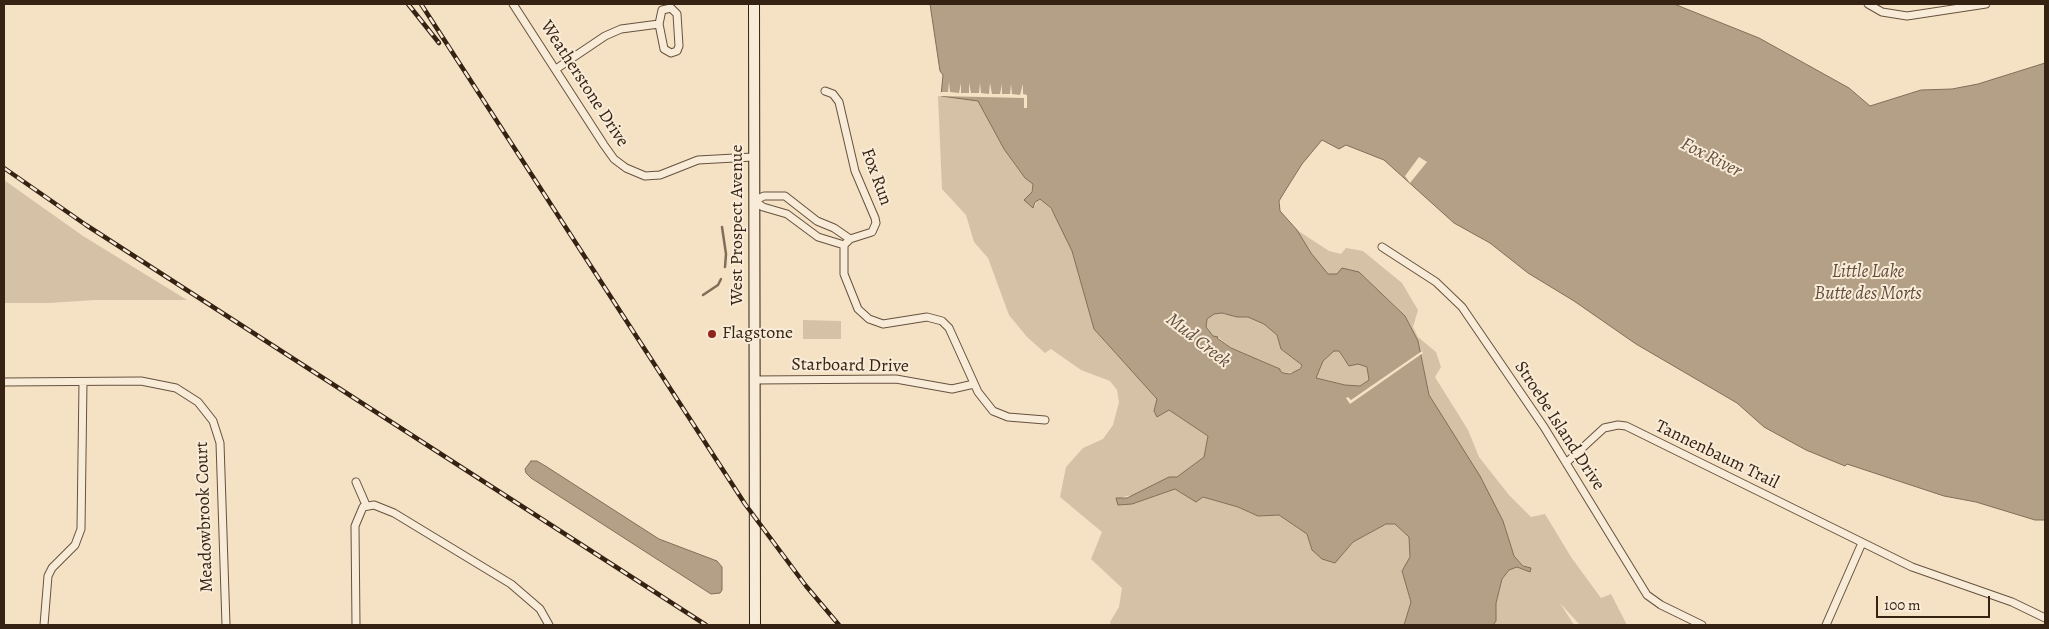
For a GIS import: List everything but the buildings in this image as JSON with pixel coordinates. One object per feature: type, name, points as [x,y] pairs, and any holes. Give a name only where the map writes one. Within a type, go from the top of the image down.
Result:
[{"type":"main road","name":"West Prospect Avenue","points":[[754,4],[755,625]]},
{"type":"street","name":"Weatherstone Drive","points":[[513,4],[614,159],[632,172],[646,176],[660,175],[698,160],[712,157],[753,157]]},
{"type":"street","points":[[1868,4],[1882,12],[1907,16],[1986,4]]},
{"type":"street","points":[[671,8],[676,10],[679,46],[676,52],[668,52],[664,49],[659,24],[662,10],[671,8]]},
{"type":"street","points":[[556,69],[616,31],[636,26],[659,24]]},
{"type":"street","name":"Fox Run","points":[[825,91],[833,94],[839,102],[854,171],[876,223],[872,232],[850,239],[844,245]]},
{"type":"street","points":[[754,201],[764,196],[785,196],[817,221],[834,228],[850,239]]},
{"type":"street","points":[[754,201],[764,207],[787,214],[818,237],[844,245],[844,274],[855,303],[863,315],[882,324],[927,318],[942,321],[949,328],[974,384],[988,406],[1000,414],[1045,420]]},
{"type":"street","name":"Stroebe Island Drive","points":[[1382,247],[1436,282],[1454,298],[1517,387],[1566,462],[1647,595],[1660,605],[1702,625]]},
{"type":"street","name":"Starboard Drive","points":[[754,380],[896,379],[952,389],[974,384]]},
{"type":"street","name":"Meadowbrook Court","points":[[4,382],[141,381],[176,388],[198,402],[213,422],[220,443],[226,625]]},
{"type":"street","points":[[44,625],[48,576],[52,568],[75,544],[81,529],[83,382]]},
{"type":"street","name":"Tannenbaum Trail","points":[[1566,462],[1604,428],[1618,425],[1626,426],[1912,567],[2012,602],[2045,618]]},
{"type":"street","points":[[356,482],[366,505]]},
{"type":"street","points":[[356,625],[356,526],[366,505]]},
{"type":"street","points":[[366,505],[374,505],[394,513],[511,584],[540,609],[548,625]]},
{"type":"street","points":[[1826,625],[1862,542]]},
{"type":"shaded area","points":[[938,96],[978,100],[1004,149],[1025,178],[1033,184],[1029,203],[1032,207],[1035,206],[1037,200],[1044,200],[1056,217],[1072,251],[1094,329],[1157,399],[1154,411],[1157,417],[1169,410],[1208,436],[1204,457],[1177,477],[1169,477],[1138,494],[1123,497],[1118,505],[1132,504],[1175,489],[1196,502],[1203,497],[1238,507],[1258,516],[1279,515],[1307,534],[1312,550],[1340,557],[1353,542],[1386,524],[1395,524],[1409,537],[1410,557],[1402,571],[1411,602],[1404,625],[1111,625],[1110,622],[1119,607],[1122,588],[1091,559],[1102,532],[1060,497],[1066,467],[1083,448],[1103,439],[1113,425],[1119,402],[1117,390],[1110,381],[1081,370],[1051,349],[1045,353],[1027,337],[1009,315],[988,258],[974,242],[966,215],[942,189]]},
{"type":"shaded area","points":[[4,180],[83,236],[187,300],[95,300],[4,303]]},
{"type":"shaded area","points":[[1297,230],[1329,251],[1341,254],[1346,248],[1363,251],[1402,283],[1418,310],[1413,327],[1418,337],[1436,352],[1441,367],[1435,377],[1468,430],[1479,457],[1509,495],[1531,517],[1545,514],[1571,557],[1601,598],[1611,594],[1627,625],[1580,625],[1560,603],[1574,625],[1493,625],[1496,620],[1496,603],[1502,579],[1509,570],[1517,567],[1530,572],[1514,556],[1503,521],[1429,395],[1418,341],[1405,316],[1359,272],[1328,275],[1311,253]]},
{"type":"shaded area","points":[[1214,313],[1248,317],[1264,323],[1277,335],[1281,349],[1302,364],[1297,372],[1283,373],[1279,371],[1280,369],[1231,348],[1218,337],[1214,337],[1206,327],[1207,319]]},
{"type":"shaded area","points":[[803,320],[841,321],[841,339],[803,339]]},
{"type":"shaded area","points":[[1334,351],[1339,351],[1344,360],[1367,367],[1369,380],[1360,386],[1345,385],[1316,378],[1323,361]]},
{"type":"water","points":[[930,4],[1674,4],[1759,38],[1849,88],[1870,106],[1921,90],[1952,89],[1978,84],[2045,63],[2045,520],[2035,520],[1976,502],[1944,496],[1847,464],[1845,466],[1806,450],[1764,427],[1737,403],[1636,344],[1574,301],[1528,273],[1490,243],[1454,223],[1384,160],[1346,145],[1339,149],[1322,140],[1302,164],[1279,201],[1280,211],[1297,230],[1311,253],[1328,274],[1337,274],[1342,268],[1359,272],[1405,316],[1418,341],[1429,395],[1480,476],[1503,521],[1514,556],[1523,566],[1531,568],[1530,572],[1517,567],[1509,570],[1502,579],[1496,603],[1496,621],[1493,625],[1404,625],[1411,602],[1402,571],[1410,557],[1409,537],[1395,524],[1386,524],[1353,542],[1335,563],[1322,559],[1312,550],[1307,534],[1279,515],[1258,516],[1238,507],[1203,497],[1196,502],[1175,489],[1132,504],[1118,505],[1116,498],[1127,498],[1169,477],[1177,477],[1204,457],[1208,436],[1169,410],[1157,417],[1154,411],[1157,399],[1094,329],[1072,251],[1051,208],[1040,199],[1035,202],[1033,208],[1024,200],[1032,192],[1033,184],[1025,178],[1004,149],[978,101],[941,96],[943,75],[940,71]],"holes":[[[1222,313],[1237,317],[1248,317],[1264,324],[1277,335],[1281,349],[1302,365],[1300,369],[1290,374],[1283,373],[1280,369],[1231,348],[1218,337],[1213,336],[1206,327],[1207,319],[1214,314]],[[1334,351],[1339,351],[1349,366],[1358,364],[1367,367],[1369,380],[1360,386],[1345,385],[1316,378],[1323,361]]]},
{"type":"water","points":[[531,461],[537,461],[547,467],[659,539],[717,561],[722,567],[722,590],[720,593],[711,594],[531,478],[525,469]]},
{"type":"pier","points":[[949,82],[950,92],[959,93],[961,83],[961,93],[969,93],[969,83],[971,93],[979,93],[980,83],[981,93],[989,94],[990,83],[992,94],[1000,94],[1002,84],[1002,94],[1010,94],[1011,84],[1012,94],[1020,95],[1023,84],[1023,94],[1027,95],[1027,108],[1024,108],[1024,98],[939,96],[941,92],[948,92]]},
{"type":"pier","points":[[1419,157],[1427,162],[1410,183],[1405,176]]},
{"type":"pier","points":[[1422,351],[1423,353],[1350,404],[1346,398],[1348,397],[1351,400]]},
{"type":"waterway","points":[[722,227],[726,254],[725,267]]},
{"type":"waterway","points":[[703,295],[718,285],[721,279]]},
{"type":"railway","points":[[408,4],[439,43]]},
{"type":"railway","points":[[421,4],[745,504],[806,586],[839,625]]},
{"type":"railway","points":[[4,168],[86,225],[706,625]]},
{"type":"place","name":"Flagstone","points":[[712,334]]},
{"type":"water label","name":"Fox River","points":[[1711,158]]},
{"type":"water label","name":"Little Lake Butte des Morts","points":[[1868,283]]},
{"type":"water label","name":"Mud Creek","points":[[1198,341]]}]
